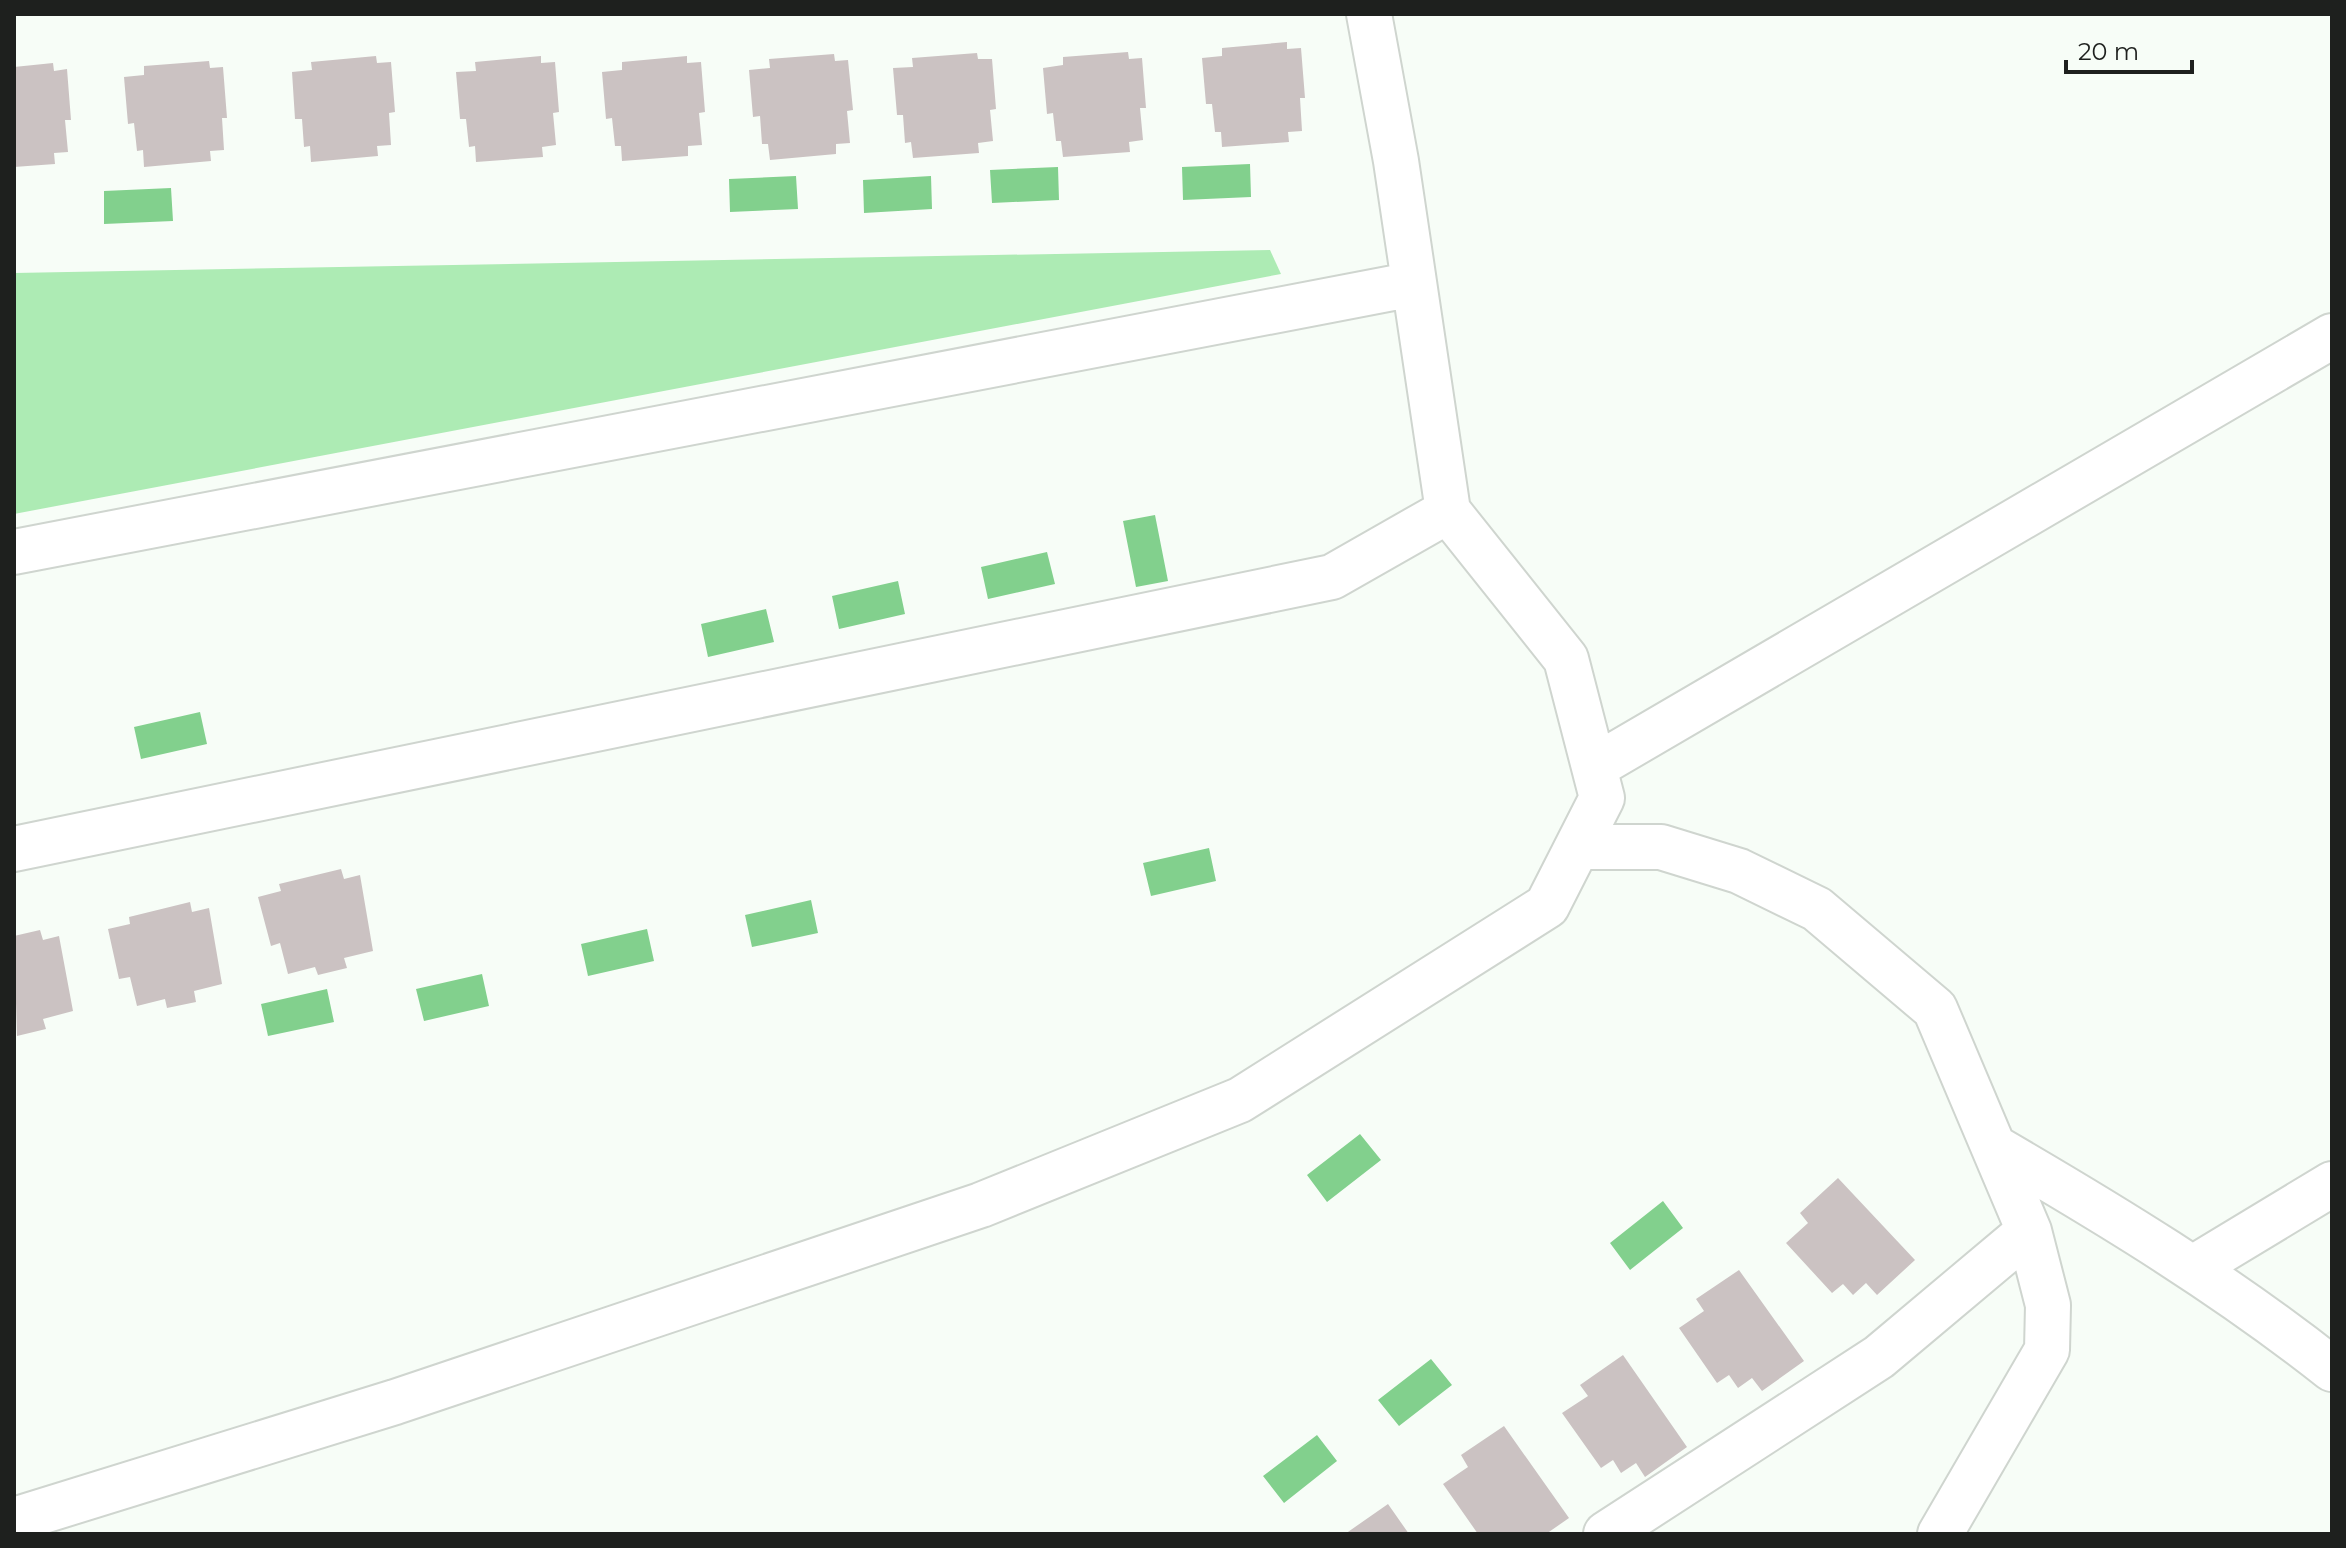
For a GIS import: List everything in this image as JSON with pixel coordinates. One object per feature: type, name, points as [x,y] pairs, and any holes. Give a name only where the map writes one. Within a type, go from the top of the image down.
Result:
[{"type":"street","points":[[14,1520],[395,1402],[981,1205],[1240,1100],[1547,906],[1602,798],[1566,659],[1448,511],[1369,14]]},
{"type":"street","points":[[14,552],[1414,284]]},
{"type":"street","points":[[1594,767],[2332,336]]},
{"type":"street","points":[[14,849],[1332,577],[1448,511]]},
{"type":"street","points":[[1577,847],[1661,847],[1739,871],[1817,909],[1935,1009],[2029,1231],[2048,1305],[2047,1350],[1940,1534]]},
{"type":"street","points":[[1994,1147],[2127,1225],[2193,1268],[2268,1319],[2332,1369]]},
{"type":"street","points":[[2193,1268],[2332,1184]]},
{"type":"street","points":[[1606,1534],[1879,1357],[2029,1231]]},
{"type":"shaded area","points":[[1250,164],[1251,197],[1183,200],[1182,167]]},
{"type":"shaded area","points":[[1058,167],[1059,200],[992,203],[990,170]]},
{"type":"shaded area","points":[[796,176],[798,209],[730,212],[729,179]]},
{"type":"shaded area","points":[[931,176],[932,209],[864,213],[863,180]]},
{"type":"shaded area","points":[[171,188],[173,221],[104,224],[104,191]]},
{"type":"shaded area","points":[[1270,250],[1281,274],[14,514],[14,273]]},
{"type":"shaded area","points":[[1155,515],[1168,581],[1136,587],[1123,521]]},
{"type":"shaded area","points":[[1047,552],[1055,584],[988,599],[981,567]]},
{"type":"shaded area","points":[[898,581],[905,614],[839,629],[832,596]]},
{"type":"shaded area","points":[[766,609],[774,642],[708,657],[701,624]]},
{"type":"shaded area","points":[[200,712],[207,744],[141,759],[134,727]]},
{"type":"shaded area","points":[[1209,848],[1216,881],[1151,896],[1143,863]]},
{"type":"shaded area","points":[[811,900],[818,933],[752,947],[745,915]]},
{"type":"shaded area","points":[[647,929],[654,961],[588,976],[581,944]]},
{"type":"shaded area","points":[[482,974],[489,1006],[424,1021],[416,989]]},
{"type":"shaded area","points":[[327,989],[334,1022],[268,1036],[261,1004]]},
{"type":"shaded area","points":[[1360,1134],[1381,1160],[1327,1202],[1307,1175]]},
{"type":"shaded area","points":[[1663,1201],[1683,1228],[1630,1270],[1610,1243]]},
{"type":"shaded area","points":[[1431,1359],[1452,1385],[1399,1426],[1378,1400]]},
{"type":"shaded area","points":[[1317,1435],[1337,1461],[1284,1503],[1263,1476]]},
{"type":"building","points":[[1287,42],[1287,49],[1301,48],[1305,98],[1300,98],[1302,131],[1288,132],[1289,142],[1222,147],[1221,132],[1215,132],[1212,104],[1206,104],[1202,58],[1222,56],[1222,48]]},
{"type":"building","points":[[1128,52],[1129,59],[1142,58],[1146,108],[1140,108],[1143,140],[1129,142],[1130,152],[1063,157],[1061,141],[1056,141],[1053,113],[1047,114],[1043,68],[1063,65],[1063,57]]},
{"type":"building","points":[[977,53],[978,59],[992,59],[996,109],[990,110],[993,141],[978,143],[979,153],[913,158],[911,142],[905,143],[903,115],[897,115],[893,68],[913,67],[912,58]]},
{"type":"building","points":[[834,54],[835,61],[848,60],[853,110],[847,111],[850,143],[836,144],[836,154],[770,160],[768,144],[762,144],[760,116],[753,117],[749,70],[770,68],[769,59]]},
{"type":"building","points":[[376,56],[377,63],[391,62],[395,112],[389,113],[391,145],[377,146],[378,156],[311,162],[310,146],[304,147],[302,119],[295,119],[292,72],[312,70],[311,62]]},
{"type":"building","points":[[541,56],[541,63],[555,62],[559,112],[553,113],[556,145],[542,147],[543,157],[476,162],[475,146],[469,147],[466,119],[460,119],[456,72],[476,71],[475,62]]},
{"type":"building","points":[[687,56],[687,63],[701,62],[705,112],[699,113],[702,145],[688,146],[688,156],[622,161],[621,146],[615,146],[612,118],[606,119],[602,72],[622,70],[622,62]]},
{"type":"building","points":[[209,61],[210,68],[223,67],[227,118],[222,118],[224,150],[210,151],[211,161],[144,167],[143,150],[137,151],[134,123],[128,124],[124,77],[144,75],[144,66]]},
{"type":"building","points":[[53,63],[54,71],[67,69],[71,120],[65,120],[68,152],[54,153],[55,164],[14,167],[14,67]]},
{"type":"building","points":[[341,869],[344,879],[360,875],[373,951],[344,958],[347,968],[318,975],[315,967],[288,974],[280,943],[271,946],[258,897],[281,891],[279,884]]},
{"type":"building","points":[[190,902],[192,912],[209,908],[222,984],[194,991],[196,1002],[167,1008],[165,999],[137,1006],[130,977],[119,979],[108,929],[130,924],[129,917]]},
{"type":"building","points":[[40,930],[43,940],[59,936],[73,1011],[43,1019],[46,1029],[17,1036],[14,936]]},
{"type":"building","points":[[1838,1178],[1915,1260],[1877,1295],[1866,1283],[1853,1295],[1843,1284],[1832,1293],[1786,1243],[1808,1223],[1800,1213]]},
{"type":"building","points":[[1739,1270],[1804,1361],[1762,1391],[1752,1378],[1738,1388],[1729,1375],[1717,1383],[1679,1328],[1704,1311],[1696,1299]]},
{"type":"building","points":[[1623,1355],[1687,1447],[1645,1477],[1636,1463],[1621,1473],[1613,1460],[1601,1468],[1562,1413],[1588,1396],[1580,1385]]},
{"type":"building","points":[[1504,1426],[1569,1518],[1546,1534],[1478,1534],[1443,1484],[1468,1467],[1461,1455]]},
{"type":"building","points":[[1388,1504],[1409,1534],[1345,1534]]}]
